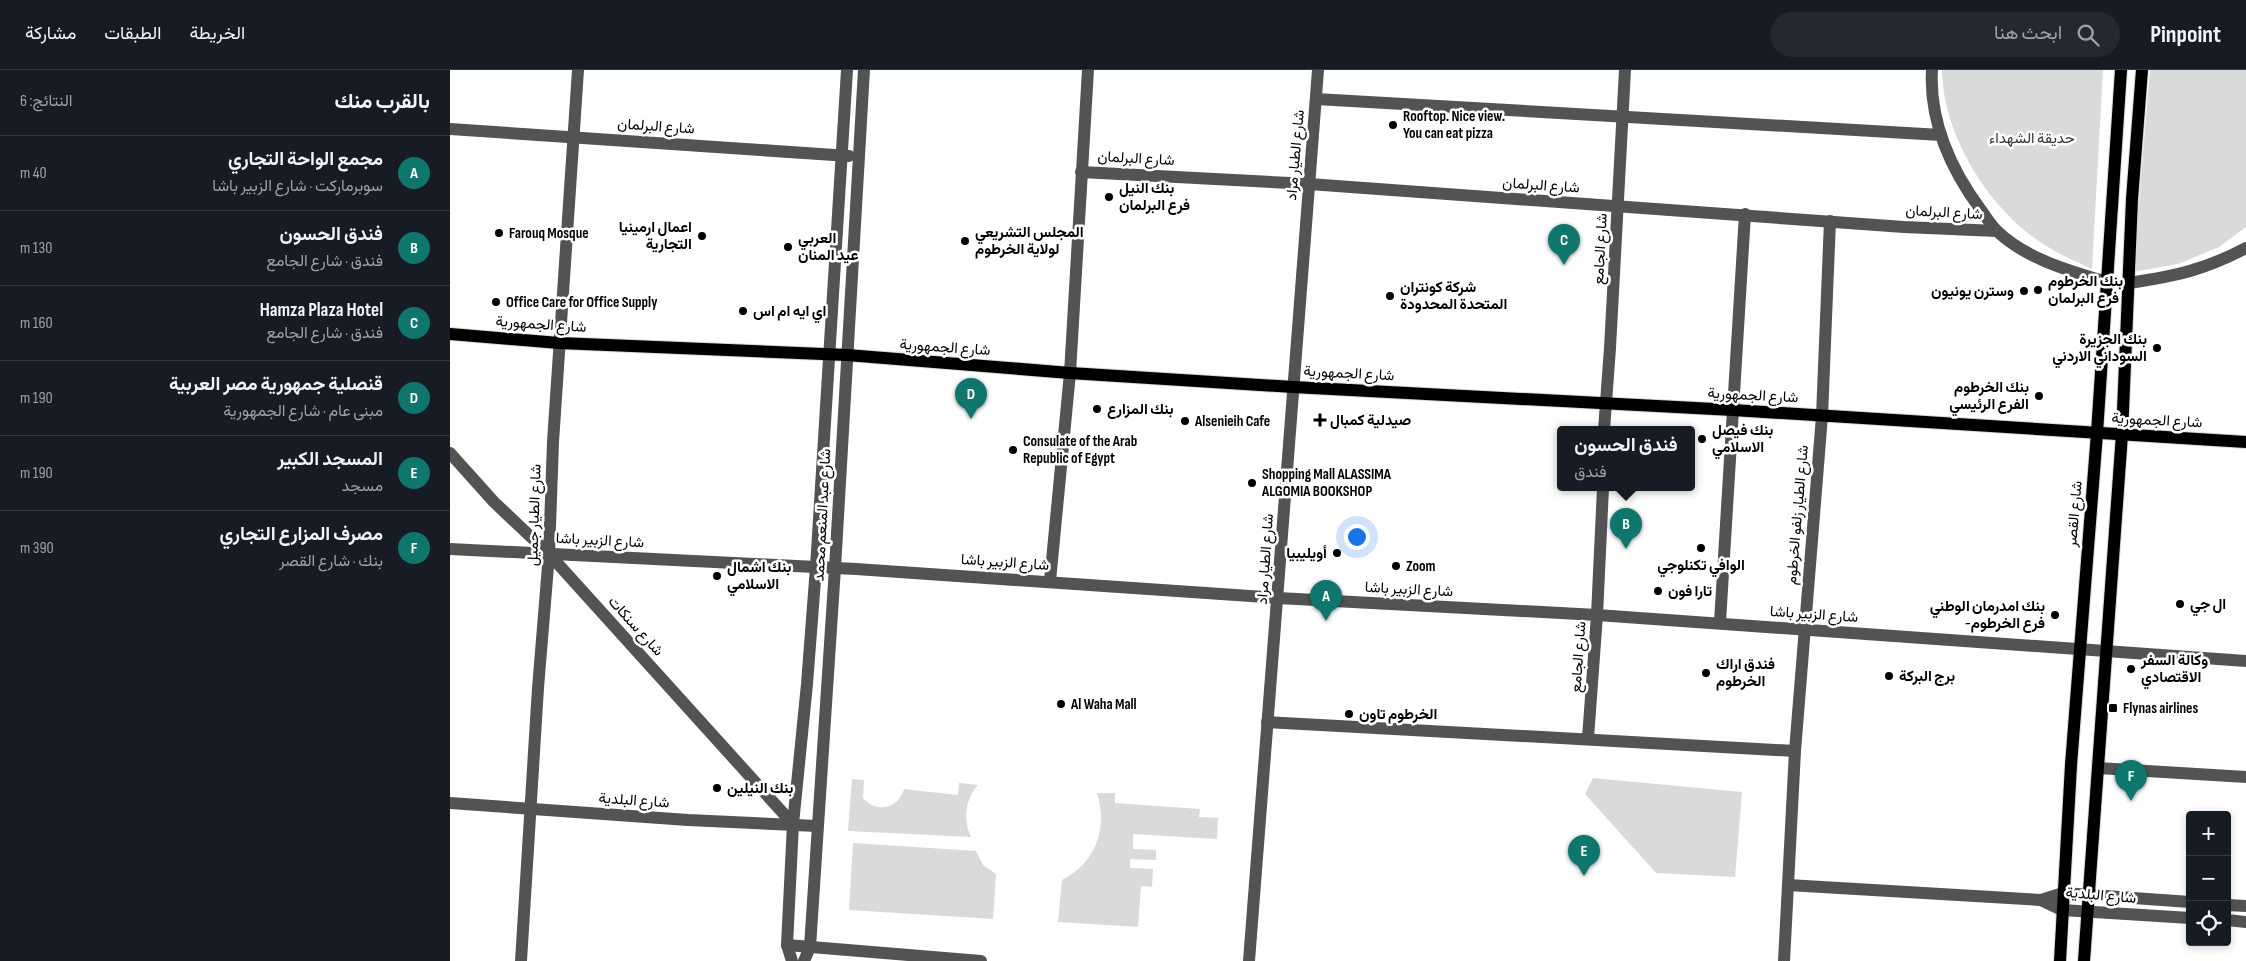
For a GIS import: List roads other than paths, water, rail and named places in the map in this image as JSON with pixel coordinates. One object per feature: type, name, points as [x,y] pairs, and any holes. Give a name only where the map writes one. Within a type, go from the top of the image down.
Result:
[{"type":"main road","name":"شارع القصر","points":[[2060,961],[2080,649],[2122,70]]},
{"type":"main road","points":[[2084,961],[2122,434],[2132,199],[2142,70]]},
{"type":"main road","name":"شارع الجمهورية","points":[[450,334],[559,342],[847,355],[1070,373],[1293,387],[1733,410],[2246,442]]},
{"type":"street","name":"شارع الطيار جميل","points":[[521,961],[549,554],[553,442],[578,70]]},
{"type":"street","name":"شارع عبد المنعم محمد","points":[[792,961],[787,945],[793,824],[816,567],[847,70]]},
{"type":"street","name":"شارع عبد المنعم محمد","points":[[804,961],[810,947],[828,686],[864,70]]},
{"type":"street","points":[[1050,581],[1070,373],[1088,70]]},
{"type":"street","name":"شارع الطيار مراد","points":[[1249,961],[1318,70]]},
{"type":"street","name":"شارع الجامع","points":[[1604,426],[1625,70]]},
{"type":"street","points":[[1932,70],[1934,110],[1941,135],[1959,177],[1997,231],[2022,249],[2056,265],[2107,282]]},
{"type":"street","points":[[1316,99],[1941,135]]},
{"type":"street","name":"شارع البرلمان","points":[[450,129],[859,157]]},
{"type":"street","name":"شارع البرلمان","points":[[1082,172],[1309,184],[1618,207],[1997,231]]},
{"type":"street","points":[[1720,622],[1745,214]]},
{"type":"street","name":"شارع الطيار زلفو الخرطوم","points":[[1784,961],[1795,751],[1822,416],[1830,221]]},
{"type":"street","points":[[2129,283],[2176,276],[2216,264],[2246,248]]},
{"type":"street","name":"شارع سنكات","points":[[450,453],[494,502],[549,554],[793,824]]},
{"type":"street","name":"شارع الجامع","points":[[1588,738],[1597,615],[1603,491]]},
{"type":"street","name":"شارع الزبير باشا","points":[[450,549],[835,568],[1050,581],[1278,598],[1720,622],[1804,630],[2246,661]]},
{"type":"street","points":[[807,684],[828,686]]},
{"type":"street","points":[[1268,722],[1588,738],[1795,751]]},
{"type":"street","points":[[2098,768],[2246,776]]},
{"type":"street","name":"شارع البلدية","points":[[450,803],[688,820],[817,826]]},
{"type":"street","points":[[1788,885],[2041,900]]},
{"type":"street","name":"شارع البلدية","points":[[2041,900],[2063,894],[2186,902]]},
{"type":"street","name":"شارع البلدية","points":[[2041,900],[2062,910],[2186,918]]},
{"type":"street","points":[[2231,905],[2246,906]]},
{"type":"street","points":[[2231,920],[2246,922]]},
{"type":"street","points":[[787,945],[981,961]]},
{"type":"place","name":"Rooftop. Nice view. You can eat pizza","points":[[1393,125]]},
{"type":"place","name":"بنك النيل فرع البرلمان","points":[[1109,197]]},
{"type":"place","name":"Farouq Mosque","points":[[499,233]]},
{"type":"place","name":"اعمال ارمينيا التجارية","points":[[702,236]]},
{"type":"place","name":"المجلس التشريعي لولاية الخرطوم","points":[[965,241]]},
{"type":"place","name":"العربي عيد المنان","points":[[788,247]]},
{"type":"place","name":"Hamza Plaza Hotel","points":[[1564,265]]},
{"type":"place","name":"بنك الخرطوم فرع البرلمان","points":[[2038,290]]},
{"type":"place","name":"وسترن يونيون","points":[[2024,291]]},
{"type":"place","name":"شركة كونتران المتحدة المحدودة","points":[[1390,296]]},
{"type":"place","name":"Office Care for Office Supply","points":[[496,302]]},
{"type":"place","name":"اي ايه ام اس","points":[[743,311]]},
{"type":"place","name":"بنك الجزيرة السوداني الاردني","points":[[2157,348]]},
{"type":"place","name":"بنك الخرطوم الفرع الرئيسي","points":[[2039,396]]},
{"type":"place","name":"بنك المزارع","points":[[1097,409]]},
{"type":"place","name":"قنصلية جمهورية مصر العربية","points":[[971,419]]},
{"type":"place","name":"صيدلية كمبال","points":[[1320,420]]},
{"type":"place","name":"Alsenieih Cafe","points":[[1185,421]]},
{"type":"place","name":"بنك فيصل الاسلامي","points":[[1702,439]]},
{"type":"place","name":"Consulate of the Arab Republic of Egypt","points":[[1013,450]]},
{"type":"place","name":"Shopping Mall ALASSIMA ALGOMIA BOOKSHOP","points":[[1252,483]]},
{"type":"place","name":"الوافي تكنلوجي","points":[[1701,548]]},
{"type":"place","name":"فندق الحسون","points":[[1626,549]]},
{"type":"place","name":"أويليبيا","points":[[1337,553]]},
{"type":"place","name":"Zoom","points":[[1396,566]]},
{"type":"place","name":"بنك اشمال الاسلامي","points":[[717,576]]},
{"type":"place","name":"تارا فون","points":[[1658,591]]},
{"type":"place","name":"ال جي","points":[[2180,604]]},
{"type":"place","name":"بنك امدرمان الوطني -فرع الخرطوم","points":[[2055,615]]},
{"type":"place","name":"مجمع الواحة التجاري","points":[[1326,621]]},
{"type":"place","name":"وكالة السفر الاقتصادي","points":[[2131,669]]},
{"type":"place","name":"فندق اراك الخرطوم","points":[[1706,673]]},
{"type":"place","name":"برج البركة","points":[[1889,676]]},
{"type":"place","name":"Al Waha Mall","points":[[1061,704]]},
{"type":"place","name":"Flynas airlines","points":[[2113,708]]},
{"type":"place","name":"الخرطوم تاون","points":[[1349,714]]},
{"type":"place","name":"بنك النيلين","points":[[717,788]]},
{"type":"place","name":"مصرف المزارع التجاري","points":[[2131,801]]},
{"type":"place","name":"المسجد الكبير","points":[[1584,876]]},
{"type":"park label","name":"حديقة الشهداء","points":[[2032,138]]}]
